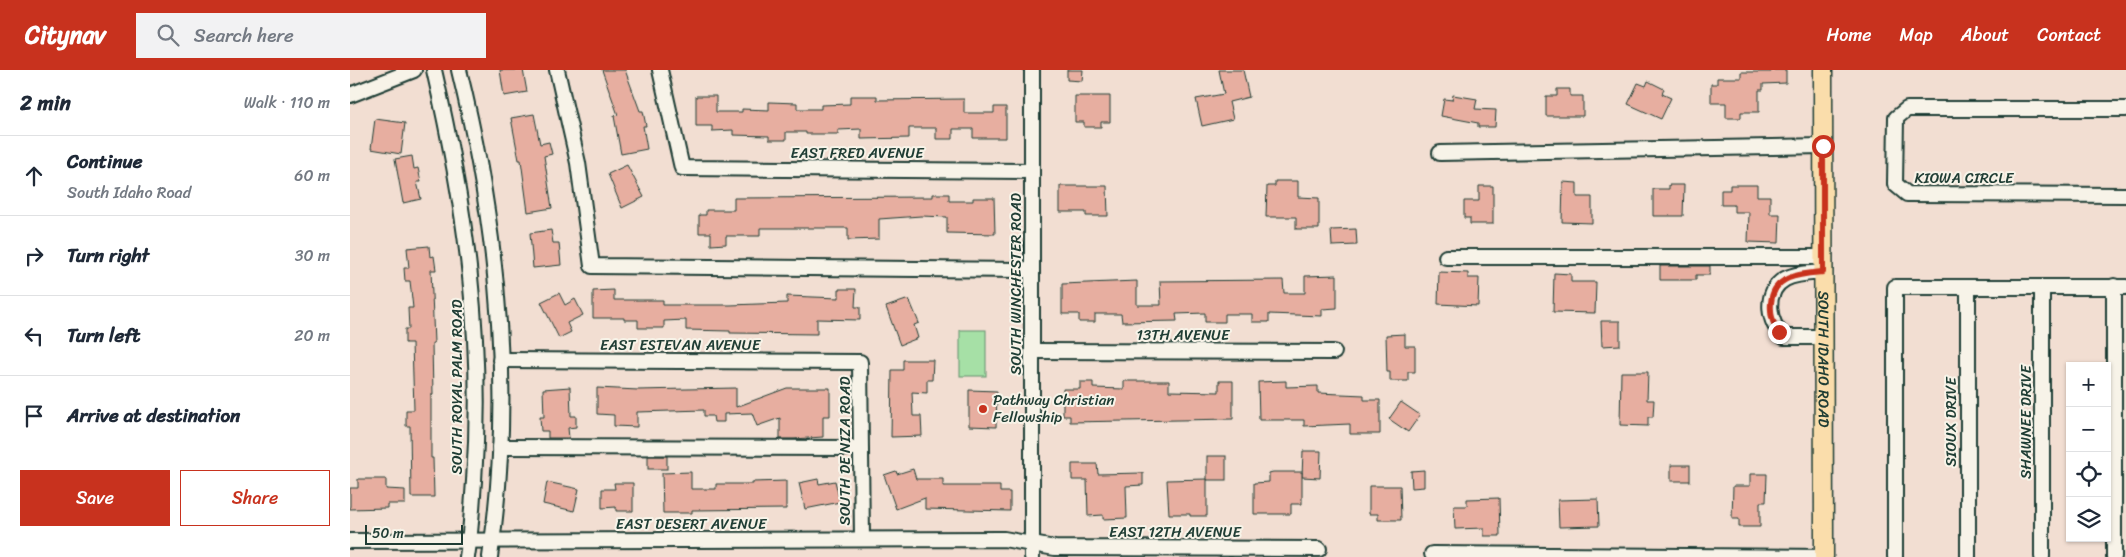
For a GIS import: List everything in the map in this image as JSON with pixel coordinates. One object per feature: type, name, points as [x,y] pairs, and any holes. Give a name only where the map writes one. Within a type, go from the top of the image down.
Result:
[{"type":"main road","name":"SOUTH IDAHO ROAD","points":[[1823,70],[1824,557]]},
{"type":"street","points":[[350,95],[414,70]]},
{"type":"street","name":"SOUTH ROYAL PALM ROAD","points":[[434,70],[451,144],[473,290],[476,361],[476,448],[467,557]]},
{"type":"street","points":[[459,70],[476,138],[488,214],[496,288],[500,360],[500,447],[490,557]]},
{"type":"street","points":[[557,70],[578,163],[592,266],[1032,270]]},
{"type":"street","name":"EAST FRED AVENUE","points":[[660,70],[682,168],[1032,171]]},
{"type":"street","name":"SOUTH WINCHESTER ROAD","points":[[1032,70],[1032,557]]},
{"type":"street","name":"KIOWA CIRCLE","points":[[2126,109],[1907,109],[1896,118],[1895,184],[1906,194],[2126,194]]},
{"type":"street","points":[[1440,153],[1823,146]]},
{"type":"street","points":[[1446,257],[1823,264]]},
{"type":"street","points":[[1823,264],[1783,280],[1776,286],[1772,295],[1770,313],[1773,325],[1784,337],[1823,337]]},
{"type":"street","points":[[1895,557],[1895,287],[2120,287],[2114,557]]},
{"type":"street","name":"SIOUX DRIVE","points":[[1968,287],[1968,557]]},
{"type":"street","name":"SHAWNEE DRIVE","points":[[2042,287],[2042,557]]},
{"type":"street","name":"13TH AVENUE","points":[[1032,351],[1334,352]]},
{"type":"street","name":"EAST ESTEVAN AVENUE","points":[[500,360],[860,362]]},
{"type":"street","name":"SOUTH DE NIZA ROAD","points":[[860,362],[862,539]]},
{"type":"street","points":[[500,447],[860,448]]},
{"type":"street","name":"EAST DESERT AVENUE","points":[[350,541],[1004,539],[1032,542]]},
{"type":"street","name":"EAST 12TH AVENUE","points":[[1032,542],[1055,548],[1319,549]]},
{"type":"street","points":[[1432,554],[1824,557]]},
{"type":"green space","points":[[960,330],[986,330],[986,376],[960,376]]},
{"type":"building","points":[[500,70],[523,70],[527,92],[504,96]]},
{"type":"building","points":[[602,70],[625,70],[640,111],[643,111],[646,126],[643,126],[647,149],[621,154],[614,116],[618,115]]},
{"type":"building","points":[[1067,70],[1083,70],[1082,81],[1067,80]]},
{"type":"building","points":[[1219,70],[1243,70],[1249,97],[1229,102],[1233,119],[1202,126],[1196,99],[1224,94]]},
{"type":"building","points":[[1771,70],[1786,70],[1786,83],[1763,84],[1763,90],[1759,90],[1759,112],[1741,112],[1741,118],[1726,118],[1726,103],[1711,103],[1711,84],[1717,84],[1717,78],[1741,78],[1741,72],[1771,72]]},
{"type":"building","points":[[1648,81],[1664,89],[1662,94],[1671,98],[1661,119],[1628,104],[1638,83],[1646,86]]},
{"type":"building","points":[[1557,89],[1570,89],[1570,96],[1583,96],[1583,116],[1546,116],[1546,96],[1557,96]]},
{"type":"building","points":[[1453,95],[1477,99],[1475,109],[1496,110],[1495,127],[1478,127],[1478,123],[1441,116],[1444,99],[1452,100]]},
{"type":"building","points":[[696,96],[716,96],[716,112],[742,112],[742,109],[769,110],[769,102],[797,103],[797,109],[821,109],[821,105],[850,104],[850,96],[877,96],[877,100],[964,99],[964,113],[994,113],[994,107],[1006,107],[1006,138],[973,138],[973,129],[953,129],[953,139],[936,139],[936,128],[909,128],[909,138],[861,139],[861,129],[838,130],[838,134],[786,132],[786,140],[769,140],[769,136],[733,135],[733,130],[712,131],[712,126],[696,126]]},
{"type":"building","points":[[1075,96],[1110,96],[1110,122],[1101,122],[1101,127],[1084,127],[1084,122],[1075,122]]},
{"type":"building","points":[[534,114],[540,144],[549,142],[552,154],[544,156],[552,208],[528,212],[521,160],[519,160],[511,118]]},
{"type":"building","points":[[375,119],[405,123],[401,154],[371,149]]},
{"type":"building","points":[[412,156],[414,169],[418,168],[421,182],[417,182],[421,199],[403,203],[395,159]]},
{"type":"building","points":[[627,165],[644,197],[622,208],[608,174]]},
{"type":"building","points":[[1275,181],[1298,181],[1298,197],[1319,198],[1319,229],[1296,229],[1296,217],[1266,217],[1267,186],[1275,186]]},
{"type":"building","points":[[1563,182],[1577,183],[1577,197],[1592,197],[1592,223],[1562,222]]},
{"type":"building","points":[[1669,185],[1684,185],[1683,216],[1653,216],[1653,189],[1669,189]]},
{"type":"building","points":[[1730,185],[1757,185],[1757,196],[1770,196],[1770,214],[1780,214],[1779,243],[1748,242],[1749,212],[1734,212],[1734,205],[1721,205],[1721,190],[1730,190]]},
{"type":"building","points":[[1060,186],[1107,186],[1108,216],[1086,216],[1086,212],[1060,212]]},
{"type":"building","points":[[1479,186],[1493,186],[1493,224],[1470,224],[1470,218],[1464,218],[1464,201],[1479,201]]},
{"type":"building","points":[[933,194],[949,194],[949,201],[973,201],[973,198],[994,198],[995,234],[947,233],[947,217],[921,216],[879,219],[879,239],[848,240],[848,228],[760,228],[760,236],[726,236],[726,244],[711,245],[711,233],[699,233],[699,215],[706,215],[706,210],[734,210],[734,198],[933,197]]},
{"type":"building","points":[[1356,229],[1357,245],[1332,246],[1331,230]]},
{"type":"building","points":[[551,230],[553,243],[559,243],[561,265],[533,268],[530,233]]},
{"type":"building","points":[[429,246],[430,257],[434,256],[436,270],[431,270],[434,343],[432,343],[431,458],[433,458],[434,497],[411,497],[410,426],[406,426],[406,410],[414,410],[412,343],[405,343],[405,329],[409,329],[408,308],[413,308],[410,281],[405,281],[404,268],[409,268],[407,248]]},
{"type":"building","points":[[1660,266],[1710,266],[1710,275],[1696,275],[1696,280],[1660,280]]},
{"type":"building","points":[[1439,272],[1468,273],[1468,278],[1479,278],[1478,306],[1438,304]]},
{"type":"building","points":[[1554,273],[1571,274],[1571,282],[1596,282],[1595,313],[1553,312]]},
{"type":"building","points":[[1337,275],[1337,308],[1322,309],[1322,316],[1269,314],[1269,322],[1252,322],[1252,314],[1225,314],[1225,322],[1205,322],[1205,313],[1176,314],[1177,321],[1122,322],[1121,314],[1095,314],[1095,322],[1079,322],[1079,314],[1062,314],[1062,284],[1137,281],[1137,305],[1161,305],[1160,281],[1283,280],[1284,293],[1305,293],[1305,276]]},
{"type":"building","points":[[839,289],[856,289],[855,307],[860,307],[860,320],[817,319],[817,334],[730,333],[730,331],[686,330],[686,320],[664,321],[664,328],[638,328],[638,320],[593,318],[593,291],[614,290],[614,300],[663,300],[663,305],[730,305],[787,303],[787,296],[839,298]]},
{"type":"building","points":[[559,293],[565,305],[575,299],[583,315],[567,323],[571,332],[559,338],[541,302]]},
{"type":"building","points":[[909,299],[919,323],[914,325],[918,338],[900,345],[886,307]]},
{"type":"building","points":[[1601,321],[1620,321],[1620,345],[1602,346]]},
{"type":"building","points":[[1405,334],[1405,346],[1415,346],[1415,372],[1408,372],[1408,381],[1390,381],[1390,372],[1387,372],[1386,335]]},
{"type":"building","points":[[903,360],[933,360],[932,380],[927,380],[927,393],[912,392],[913,416],[921,416],[922,436],[891,437],[892,370],[903,370]]},
{"type":"building","points":[[1621,372],[1648,372],[1647,400],[1654,400],[1653,417],[1648,417],[1648,426],[1620,425]]},
{"type":"building","points":[[1124,381],[1169,381],[1169,391],[1219,392],[1219,381],[1233,381],[1233,419],[1070,422],[1070,416],[1063,416],[1063,389],[1080,389],[1080,382],[1093,382],[1093,388],[1124,389]]},
{"type":"building","points":[[1286,381],[1286,387],[1318,386],[1318,393],[1364,395],[1364,400],[1380,400],[1380,434],[1350,434],[1350,424],[1304,426],[1304,420],[1259,420],[1258,382]]},
{"type":"building","points":[[570,387],[571,416],[576,416],[576,427],[568,428],[569,438],[548,438],[548,431],[541,431],[540,417],[544,417],[543,389]]},
{"type":"building","points":[[597,388],[638,390],[736,388],[736,407],[787,388],[830,388],[830,416],[823,416],[823,437],[794,439],[780,439],[780,418],[757,426],[752,413],[724,414],[724,422],[714,422],[713,416],[704,416],[704,410],[637,412],[637,427],[614,426],[614,415],[597,414]]},
{"type":"building","name":"Pathway Christian Fellowship","points":[[969,390],[997,391],[996,427],[969,426]]},
{"type":"building","points":[[1401,402],[1420,415],[1408,432],[1389,419]]},
{"type":"building","points":[[1303,451],[1321,451],[1320,478],[1302,477]]},
{"type":"building","points":[[648,456],[667,456],[667,469],[648,469]]},
{"type":"building","points":[[1207,456],[1226,456],[1226,480],[1207,480]]},
{"type":"building","points":[[1072,464],[1097,464],[1098,474],[1143,473],[1143,485],[1126,486],[1127,518],[1103,519],[1103,515],[1088,516],[1087,480],[1072,480]]},
{"type":"building","points":[[1671,465],[1690,465],[1690,481],[1671,481]]},
{"type":"building","points":[[913,469],[916,479],[943,479],[943,486],[1000,486],[1000,492],[1010,492],[1010,511],[925,509],[925,498],[896,509],[884,475],[896,471],[897,474]]},
{"type":"building","points":[[1424,470],[1424,487],[1412,488],[1411,471]]},
{"type":"building","points":[[691,472],[691,489],[716,489],[716,484],[753,484],[753,482],[786,481],[786,509],[692,510],[692,513],[663,513],[662,473]]},
{"type":"building","points":[[1302,472],[1302,504],[1291,504],[1291,514],[1254,514],[1254,483],[1269,482],[1269,473]]},
{"type":"building","points":[[1750,474],[1767,474],[1766,502],[1760,502],[1760,527],[1739,527],[1739,519],[1732,519],[1733,486],[1750,486]]},
{"type":"building","points":[[358,479],[386,479],[386,489],[405,490],[405,504],[387,504],[387,508],[350,509],[350,488],[358,488]]},
{"type":"building","points":[[818,479],[819,484],[835,481],[840,502],[805,509],[799,483]]},
{"type":"building","points":[[1207,479],[1207,516],[1169,514],[1167,480]]},
{"type":"building","points":[[547,482],[579,489],[574,511],[543,504]]},
{"type":"building","points":[[614,483],[633,483],[633,511],[616,511],[616,507],[602,508],[602,489],[615,489]]},
{"type":"building","points":[[1369,486],[1400,486],[1401,520],[1378,520],[1378,514],[1369,514]]},
{"type":"building","points":[[1499,498],[1500,536],[1484,536],[1484,528],[1455,529],[1454,506],[1467,506],[1467,499]]},
{"type":"building","points":[[1598,499],[1599,526],[1559,527],[1558,500]]},
{"type":"place","name":"Pathway Christian Fellowship","points":[[983,409]]},
{"type":"route","points":[[1779,332],[1773,325],[1770,313],[1772,295],[1776,286],[1783,280],[1796,275],[1823,272],[1823,146]]}]
